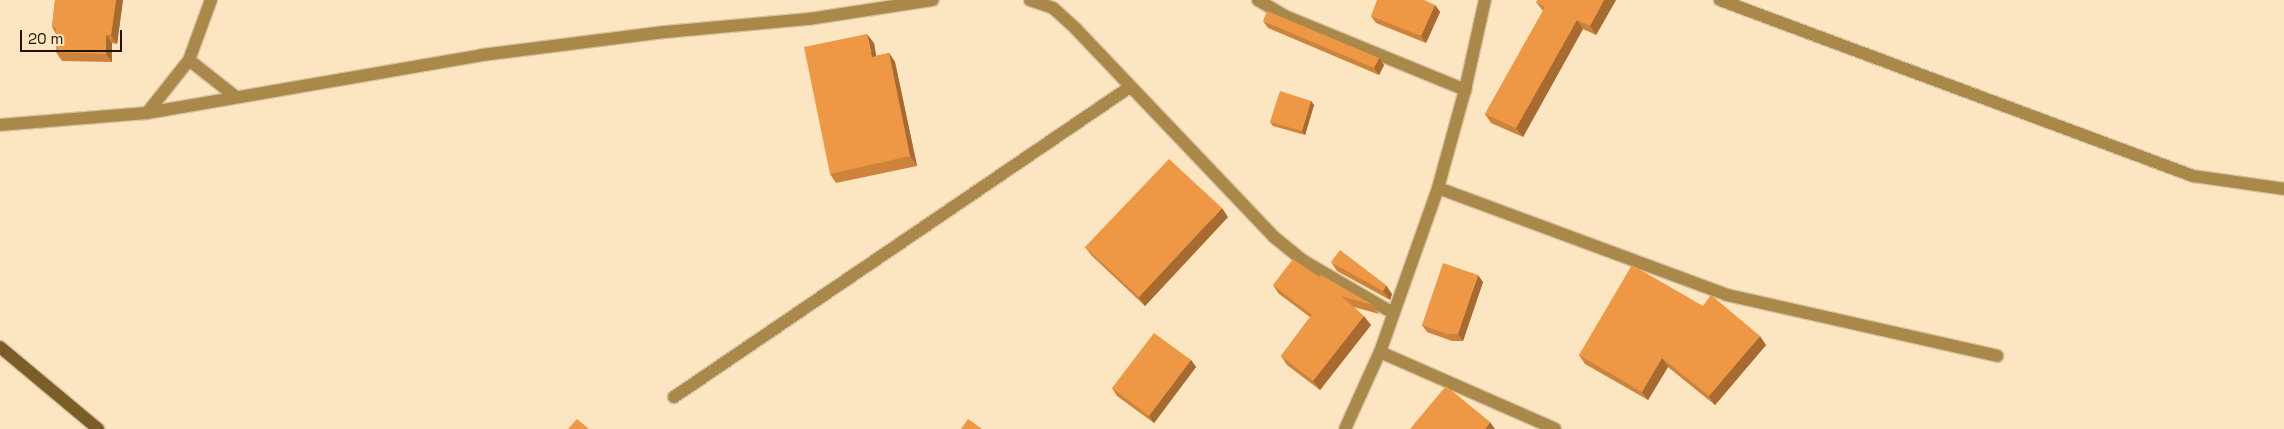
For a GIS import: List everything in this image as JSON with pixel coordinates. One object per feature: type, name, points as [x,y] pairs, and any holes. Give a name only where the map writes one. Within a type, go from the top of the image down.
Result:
[{"type":"main road","points":[[0,347],[98,429]]},
{"type":"street","points":[[147,112],[189,60],[211,0]]},
{"type":"street","points":[[0,125],[147,112],[482,55],[665,32],[809,19],[933,0]]},
{"type":"street","points":[[1030,0],[1053,8],[1274,237],[1302,260],[1392,312]]},
{"type":"street","points":[[1258,0],[1285,16],[1465,90]]},
{"type":"street","points":[[1345,429],[1380,352],[1392,312],[1438,188],[1465,90],[1485,0]]},
{"type":"street","points":[[1720,0],[2193,176],[2284,189]]},
{"type":"street","points":[[189,60],[236,97]]},
{"type":"street","points":[[674,397],[1130,87]]},
{"type":"street","points":[[1438,188],[1727,295],[1997,356]]},
{"type":"street","points":[[1380,352],[1555,429]]},
{"type":"building","points":[[55,0],[116,0],[111,35],[106,35],[106,54],[56,52],[56,28],[52,27]]},
{"type":"building","points":[[1377,0],[1424,0],[1435,5],[1421,36],[1371,16]]},
{"type":"building","points":[[1538,0],[1604,0],[1590,26],[1577,20],[1516,128],[1485,114],[1545,7],[1536,2]]},
{"type":"building","points":[[1267,11],[1379,58],[1374,68],[1263,21]]},
{"type":"building","points":[[867,34],[872,57],[889,53],[910,156],[830,174],[804,47]]},
{"type":"building","points":[[1280,91],[1311,101],[1302,131],[1270,122]]},
{"type":"building","points":[[1169,159],[1222,208],[1139,297],[1085,247]]},
{"type":"building","points":[[1340,250],[1386,285],[1383,291],[1331,262]]},
{"type":"building","points":[[1293,259],[1319,277],[1321,275],[1373,305],[1341,296],[1364,316],[1313,381],[1281,356],[1312,315],[1273,285]]},
{"type":"building","points":[[1443,263],[1478,275],[1458,334],[1447,334],[1422,325]]},
{"type":"building","points":[[1632,265],[1703,306],[1711,295],[1760,336],[1709,396],[1662,358],[1642,392],[1579,355]]},
{"type":"building","points":[[1154,333],[1191,360],[1149,416],[1112,388]]},
{"type":"building","points":[[1446,386],[1490,422],[1485,429],[1410,429]]},
{"type":"building","points":[[577,419],[589,429],[568,429]]},
{"type":"building","points":[[968,419],[982,429],[961,429]]}]
